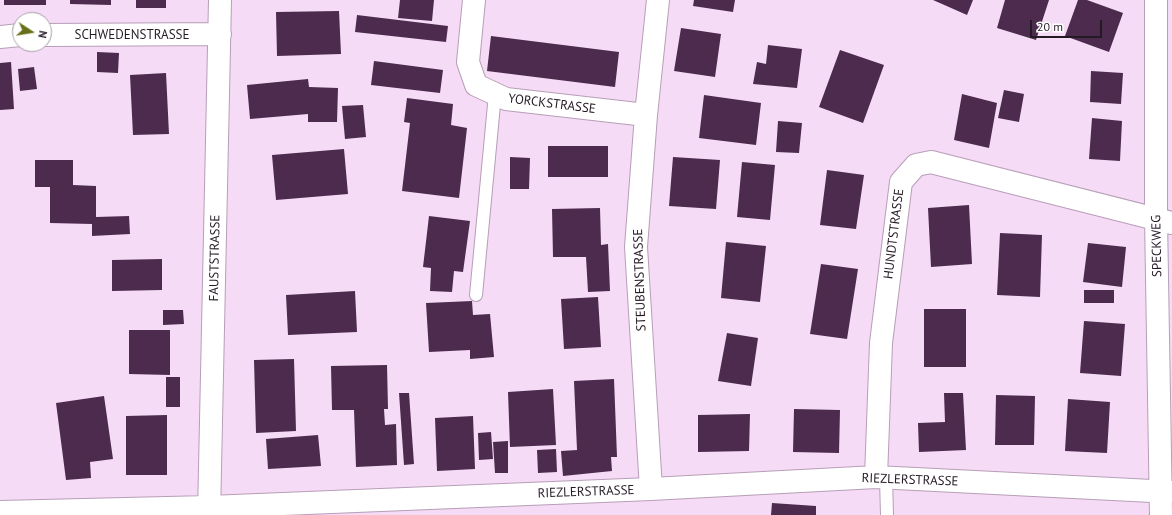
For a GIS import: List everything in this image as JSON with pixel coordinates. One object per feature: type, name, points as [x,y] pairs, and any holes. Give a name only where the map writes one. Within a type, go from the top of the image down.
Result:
[{"type":"street","name":"FAUSTSTRASSE","points":[[209,511],[220,0]]},
{"type":"street","name":"YORCKSTRASSE","points":[[474,0],[468,62],[476,85],[506,99],[646,116]]},
{"type":"street","name":"STEUBENSTRASSE","points":[[651,489],[636,248],[646,116],[658,0]]},
{"type":"street","name":"SPECKWEG","points":[[1156,0],[1164,220],[1166,492],[1161,515]]},
{"type":"street","name":"SCHWEDENSTRASSE","points":[[52,35],[220,34]]},
{"type":"street","points":[[0,37],[12,36]]},
{"type":"street","name":"HUNDTSTRASSE","points":[[881,478],[881,343],[901,182],[916,164],[932,162],[1164,220]]},
{"type":"street","name":"RIEZLERSTRASSE","points":[[0,512],[209,511],[881,478],[1166,492]]},
{"type":"lane","points":[[476,295],[495,94]]},
{"type":"lane","points":[[881,478],[887,515]]},
{"type":"building","points":[[4,0],[46,0],[46,5],[4,5]]},
{"type":"building","points":[[70,0],[111,0],[111,5],[70,4]]},
{"type":"building","points":[[136,0],[166,0],[166,8],[136,8]]},
{"type":"building","points":[[400,0],[434,0],[432,21],[398,18]]},
{"type":"building","points":[[694,0],[735,0],[733,12],[693,6]]},
{"type":"building","points":[[933,0],[973,0],[967,15]]},
{"type":"building","points":[[1005,0],[1049,0],[1036,40],[997,28]]},
{"type":"building","points":[[1078,0],[1087,0],[1123,13],[1109,52],[1065,36]]},
{"type":"building","points":[[339,11],[341,54],[277,56],[276,12]]},
{"type":"building","points":[[357,15],[448,26],[446,42],[355,32]]},
{"type":"building","points":[[681,28],[721,34],[715,77],[674,71]]},
{"type":"building","points":[[491,36],[619,52],[615,87],[487,71]]},
{"type":"building","points":[[768,45],[802,49],[797,88],[753,84],[757,62],[766,64]]},
{"type":"building","points":[[840,50],[884,65],[863,123],[819,107]]},
{"type":"building","points":[[97,52],[119,53],[118,73],[97,72]]},
{"type":"building","points":[[374,61],[443,70],[440,93],[371,85]]},
{"type":"building","points":[[11,62],[14,109],[0,110],[0,63]]},
{"type":"building","points":[[34,67],[37,89],[20,91],[18,69]]},
{"type":"building","points":[[1091,71],[1123,73],[1121,104],[1090,102]]},
{"type":"building","points":[[166,73],[169,134],[133,135],[130,75]]},
{"type":"building","points":[[308,79],[309,87],[338,88],[337,122],[308,122],[308,114],[250,119],[247,85]]},
{"type":"building","points":[[1004,90],[1024,94],[1019,122],[998,118]]},
{"type":"building","points":[[962,94],[997,103],[989,148],[954,140]]},
{"type":"building","points":[[704,95],[761,103],[756,145],[699,138]]},
{"type":"building","points":[[407,98],[453,104],[451,125],[467,128],[459,198],[402,191],[410,123],[404,122]]},
{"type":"building","points":[[363,105],[366,137],[345,139],[342,106]]},
{"type":"building","points":[[1092,118],[1122,121],[1120,161],[1089,159]]},
{"type":"building","points":[[778,121],[802,123],[799,153],[776,152]]},
{"type":"building","points":[[548,146],[608,146],[608,177],[548,177]]},
{"type":"building","points":[[344,149],[348,194],[276,200],[272,155]]},
{"type":"building","points":[[510,157],[530,158],[529,189],[510,189]]},
{"type":"building","points":[[673,157],[720,160],[716,209],[669,206]]},
{"type":"building","points":[[35,160],[73,160],[73,185],[96,186],[96,217],[129,216],[130,234],[92,236],[92,224],[50,223],[50,187],[35,187]]},
{"type":"building","points":[[742,162],[775,165],[770,220],[737,217]]},
{"type":"building","points":[[827,170],[864,175],[856,229],[820,225]]},
{"type":"building","points":[[969,205],[972,264],[931,267],[928,208]]},
{"type":"building","points":[[600,208],[601,245],[608,244],[610,291],[588,292],[586,257],[553,257],[552,209]]},
{"type":"building","points":[[429,216],[470,221],[463,272],[454,271],[452,292],[430,291],[431,268],[423,267]]},
{"type":"building","points":[[1000,233],[1042,235],[1040,297],[997,295]]},
{"type":"building","points":[[726,242],[766,246],[760,302],[721,298]]},
{"type":"building","points":[[1088,243],[1126,247],[1122,287],[1083,282]]},
{"type":"building","points":[[162,259],[162,290],[112,291],[112,260]]},
{"type":"building","points":[[821,264],[858,269],[847,339],[810,334]]},
{"type":"building","points":[[1084,290],[1114,290],[1114,303],[1084,303]]},
{"type":"building","points":[[355,291],[357,332],[288,335],[286,295]]},
{"type":"building","points":[[598,297],[601,347],[564,349],[561,299]]},
{"type":"building","points":[[472,301],[473,315],[490,314],[494,357],[470,359],[470,350],[429,352],[426,303]]},
{"type":"building","points":[[924,309],[966,309],[966,367],[924,367]]},
{"type":"building","points":[[163,310],[183,310],[184,324],[163,325]]},
{"type":"building","points":[[1084,321],[1125,324],[1121,376],[1080,373]]},
{"type":"building","points":[[129,330],[170,330],[170,375],[129,374]]},
{"type":"building","points":[[727,333],[758,338],[751,386],[718,381]]},
{"type":"building","points":[[294,359],[296,431],[256,433],[254,360]]},
{"type":"building","points":[[387,365],[388,409],[384,409],[385,425],[396,424],[397,465],[356,467],[354,410],[332,410],[331,366]]},
{"type":"building","points":[[166,377],[180,377],[180,407],[166,407]]},
{"type":"building","points":[[614,379],[617,457],[611,457],[612,471],[563,476],[561,451],[577,450],[574,381]]},
{"type":"building","points":[[553,389],[556,445],[510,447],[508,392]]},
{"type":"building","points":[[399,393],[409,393],[414,464],[404,465]]},
{"type":"building","points":[[944,393],[963,393],[966,450],[919,452],[918,423],[945,422]]},
{"type":"building","points":[[996,395],[1035,396],[1034,445],[995,445]]},
{"type":"building","points":[[104,396],[113,459],[90,462],[91,478],[66,480],[56,403]]},
{"type":"building","points":[[1068,399],[1110,402],[1107,453],[1065,451]]},
{"type":"building","points":[[794,409],[840,410],[839,453],[793,452]]},
{"type":"building","points":[[750,414],[749,451],[698,452],[698,415]]},
{"type":"building","points":[[167,415],[167,475],[126,475],[126,416]]},
{"type":"building","points":[[473,416],[475,469],[437,471],[435,418]]},
{"type":"building","points":[[491,432],[493,459],[479,460],[478,433]]},
{"type":"building","points":[[318,435],[321,466],[268,469],[266,439]]},
{"type":"building","points":[[508,441],[508,473],[495,473],[493,442]]},
{"type":"building","points":[[556,449],[557,472],[538,473],[537,450]]},
{"type":"building","points":[[772,503],[816,506],[816,515],[771,515]]}]
